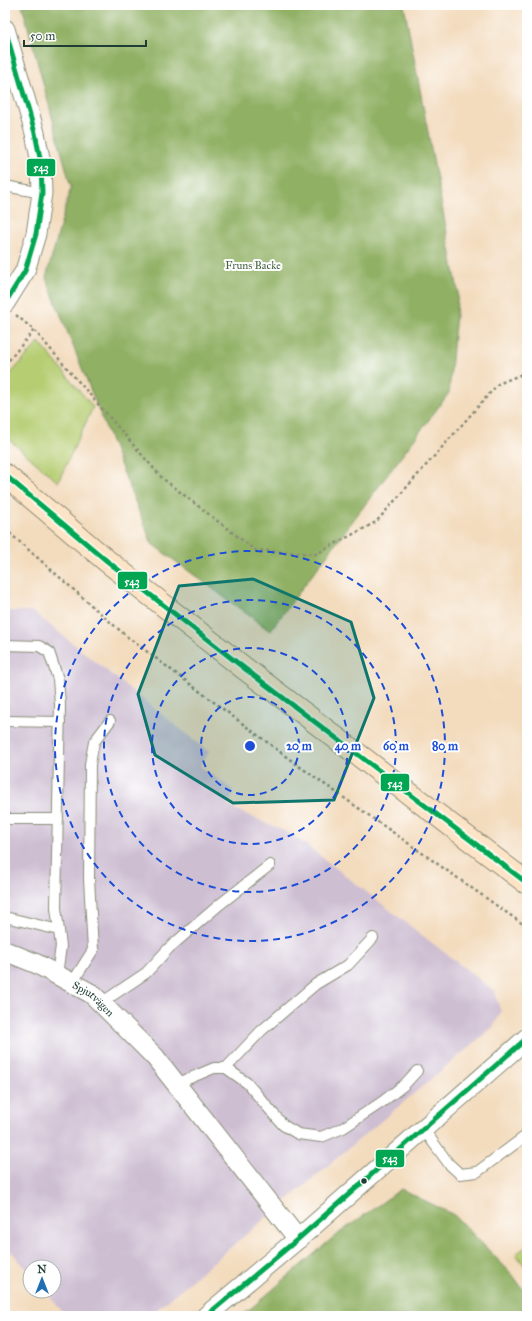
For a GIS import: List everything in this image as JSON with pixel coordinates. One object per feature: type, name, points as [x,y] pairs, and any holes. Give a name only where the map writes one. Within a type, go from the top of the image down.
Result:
[{"type":"street","points":[[5,29],[35,133],[41,163],[42,192],[36,234],[25,270],[10,308]]},
{"type":"street","points":[[5,475],[119,571],[527,883]]},
{"type":"street","name":"Spjutvägen","points":[[5,951],[37,964],[92,994],[155,1057],[298,1239]]},
{"type":"street","points":[[206,1316],[424,1130],[527,1038]]},
{"type":"lane","points":[[5,186],[42,192]]},
{"type":"lane","points":[[5,645],[39,646],[49,652],[58,679],[60,722],[56,908],[64,979]]},
{"type":"lane","points":[[5,720],[60,722]]},
{"type":"lane","points":[[64,979],[92,950],[89,879],[90,764],[94,742],[110,721]]},
{"type":"lane","points":[[5,819],[58,819]]},
{"type":"lane","points":[[101,1003],[146,973],[174,943],[270,865]]},
{"type":"lane","points":[[5,918],[59,930]]},
{"type":"lane","points":[[226,1068],[261,1031],[316,984],[348,965],[374,938]]},
{"type":"lane","points":[[176,1084],[214,1068],[226,1068],[247,1083],[283,1125],[298,1134],[321,1137],[343,1128],[382,1102],[404,1085],[417,1071]]},
{"type":"lane","points":[[424,1130],[449,1164],[460,1174],[477,1172],[527,1135]]},
{"type":"path","points":[[10,308],[34,330],[162,478],[255,550],[316,554],[376,522],[498,384],[527,372]]},
{"type":"path","points":[[5,365],[34,330]]},
{"type":"path","points":[[5,529],[125,635],[296,764],[527,927]]},
{"type":"highlighted area","points":[[253,579],[351,622],[374,698],[334,800],[233,803],[155,755],[138,694],[179,586]]},
{"type":"shaded area","points":[[5,611],[32,611],[209,752],[200,766],[234,791],[228,806],[293,835],[494,991],[501,1012],[493,1027],[149,1316],[66,1316],[52,1299],[62,1299],[62,1259],[22,1259],[22,1264],[5,1244]]},
{"type":"green space","name":"Fruns Backe","points":[[22,5],[404,5],[458,291],[449,393],[270,631],[152,544],[46,278],[71,187]]},
{"type":"green space","points":[[39,342],[93,407],[58,482],[5,436],[5,380]]},
{"type":"green space","points":[[401,1189],[454,1215],[512,1274],[527,1295],[527,1316],[242,1316],[335,1236]]},
{"type":"green space","points":[[527,1246],[527,1269],[516,1254]]},
{"type":"transit line","name":"543","points":[[5,29],[35,133],[41,163],[42,193],[36,234],[25,271],[5,303]]},
{"type":"transit line","name":"543","points":[[5,475],[107,561],[244,668],[527,883]]},
{"type":"transit line","name":"543","points":[[206,1316],[298,1239],[527,1038]]}]
